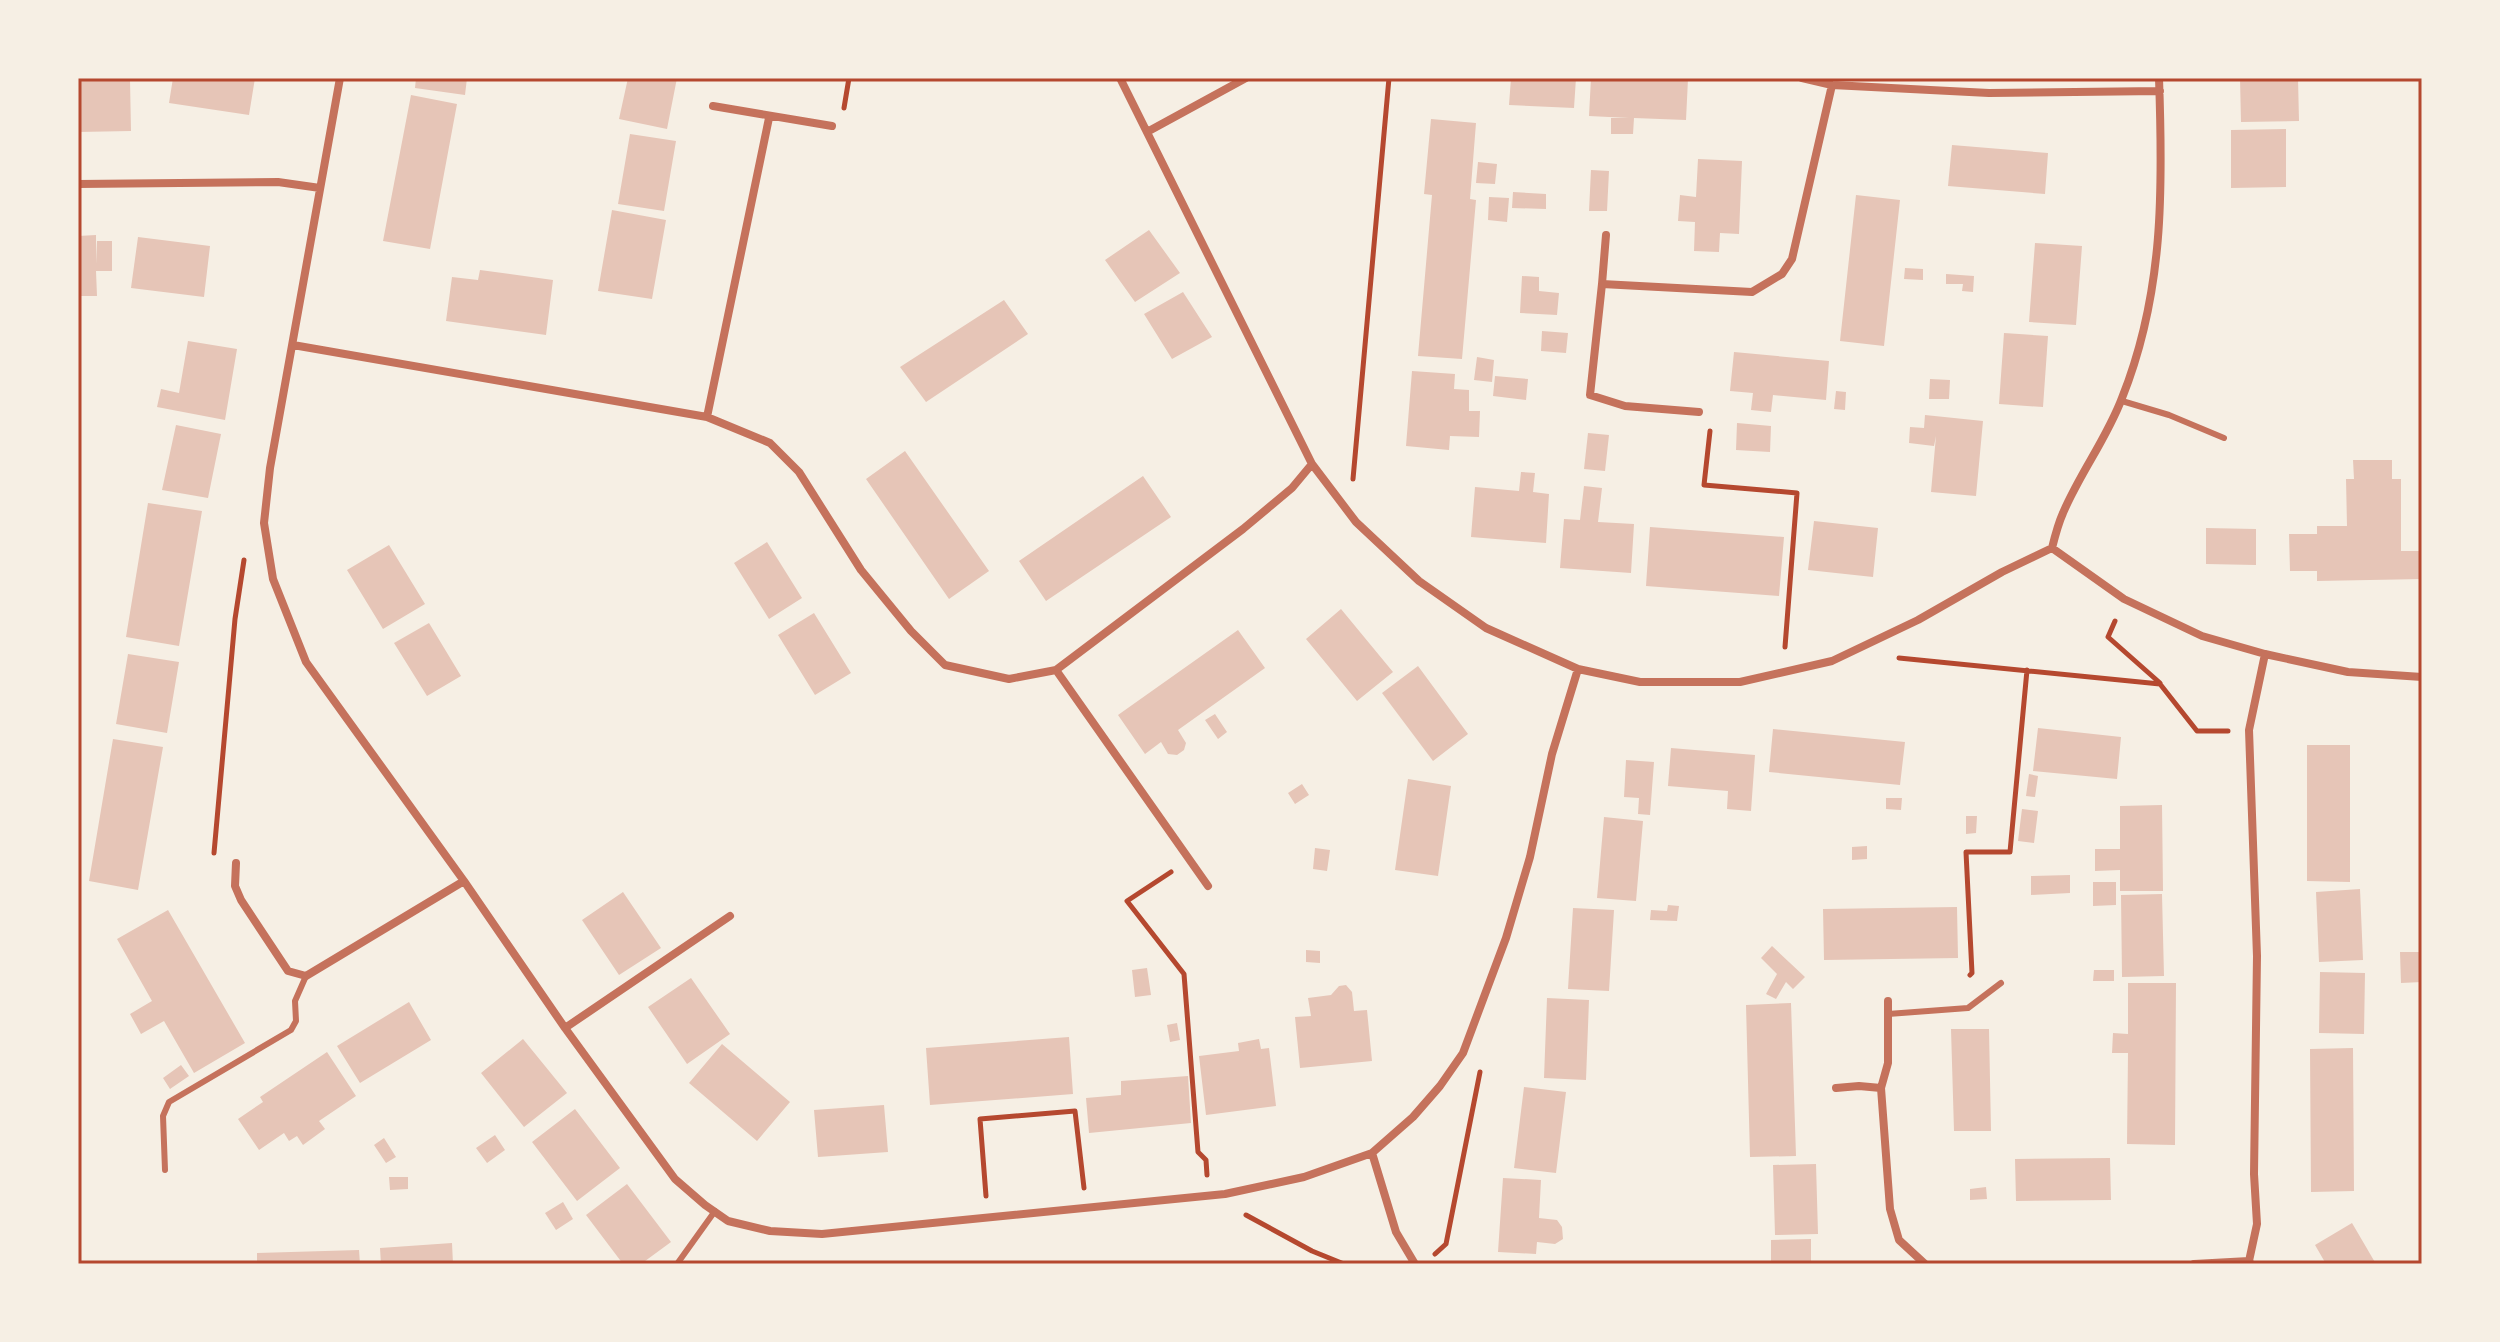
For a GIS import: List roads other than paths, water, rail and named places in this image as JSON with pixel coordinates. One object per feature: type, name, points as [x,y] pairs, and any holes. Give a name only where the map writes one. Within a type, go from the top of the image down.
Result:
[{"type":"street","points":[[340,78],[270,468],[264,523],[273,579],[306,662],[464,881],[565,1028],[675,1179],[728,1221],[770,1231],[822,1234],[1209,1196],[1304,1177],[1372,1153],[1413,1117],[1463,1053],[1506,938],[1530,857],[1552,754],[1578,669]]},
{"type":"street","points":[[1120,78],[1312,464],[1350,513],[1419,581],[1486,628],[1578,669],[1640,682],[1740,682],[1832,661],[2052,548],[2062,514],[2122,401],[2144,339],[2161,222],[2159,78]]},
{"type":"street","points":[[1147,132],[1246,78]]},
{"type":"street","points":[[1802,78],[1832,85],[1989,93],[2160,91]]},
{"type":"street","points":[[1602,284],[1752,292],[1782,274],[1792,259],[1832,85]]},
{"type":"street","points":[[713,106],[769,118],[832,126]]},
{"type":"street","points":[[707,417],[769,118]]},
{"type":"street","points":[[78,184],[278,182],[320,188]]},
{"type":"street","points":[[1606,235],[1590,395],[1625,406],[1699,412]]},
{"type":"street","points":[[293,345],[707,417],[770,443],[799,472],[861,570],[911,631],[945,665],[1009,679],[1056,670],[1243,529],[1292,488],[1312,464]]},
{"type":"street","points":[[2052,548],[2124,599],[2202,636],[2348,672],[2422,677]]},
{"type":"street","points":[[2194,1264],[2250,1263],[2257,1224],[2254,1174],[2257,956],[2249,730],[2265,654]]},
{"type":"street","points":[[1056,670],[1208,886]]},
{"type":"street","points":[[236,863],[235,886],[241,900],[288,971],[306,976],[464,881]]},
{"type":"street","points":[[565,1028],[730,916]]},
{"type":"street","points":[[1888,1001],[1888,1063],[1881,1088],[1890,1209],[1899,1240],[1925,1264]]},
{"type":"street","points":[[1836,1088],[1881,1088]]},
{"type":"street","points":[[1372,1153],[1396,1232],[1415,1264]]},
{"type":"lane","points":[[2122,401],[2169,415],[2224,438]]},
{"type":"lane","points":[[165,1170],[163,1116],[169,1102],[291,1030],[296,1021],[295,1001],[306,976]]},
{"type":"lane","points":[[1888,1014],[1968,1008],[2001,983]]},
{"type":"lane","points":[[677,1264],[715,1211]]}]
